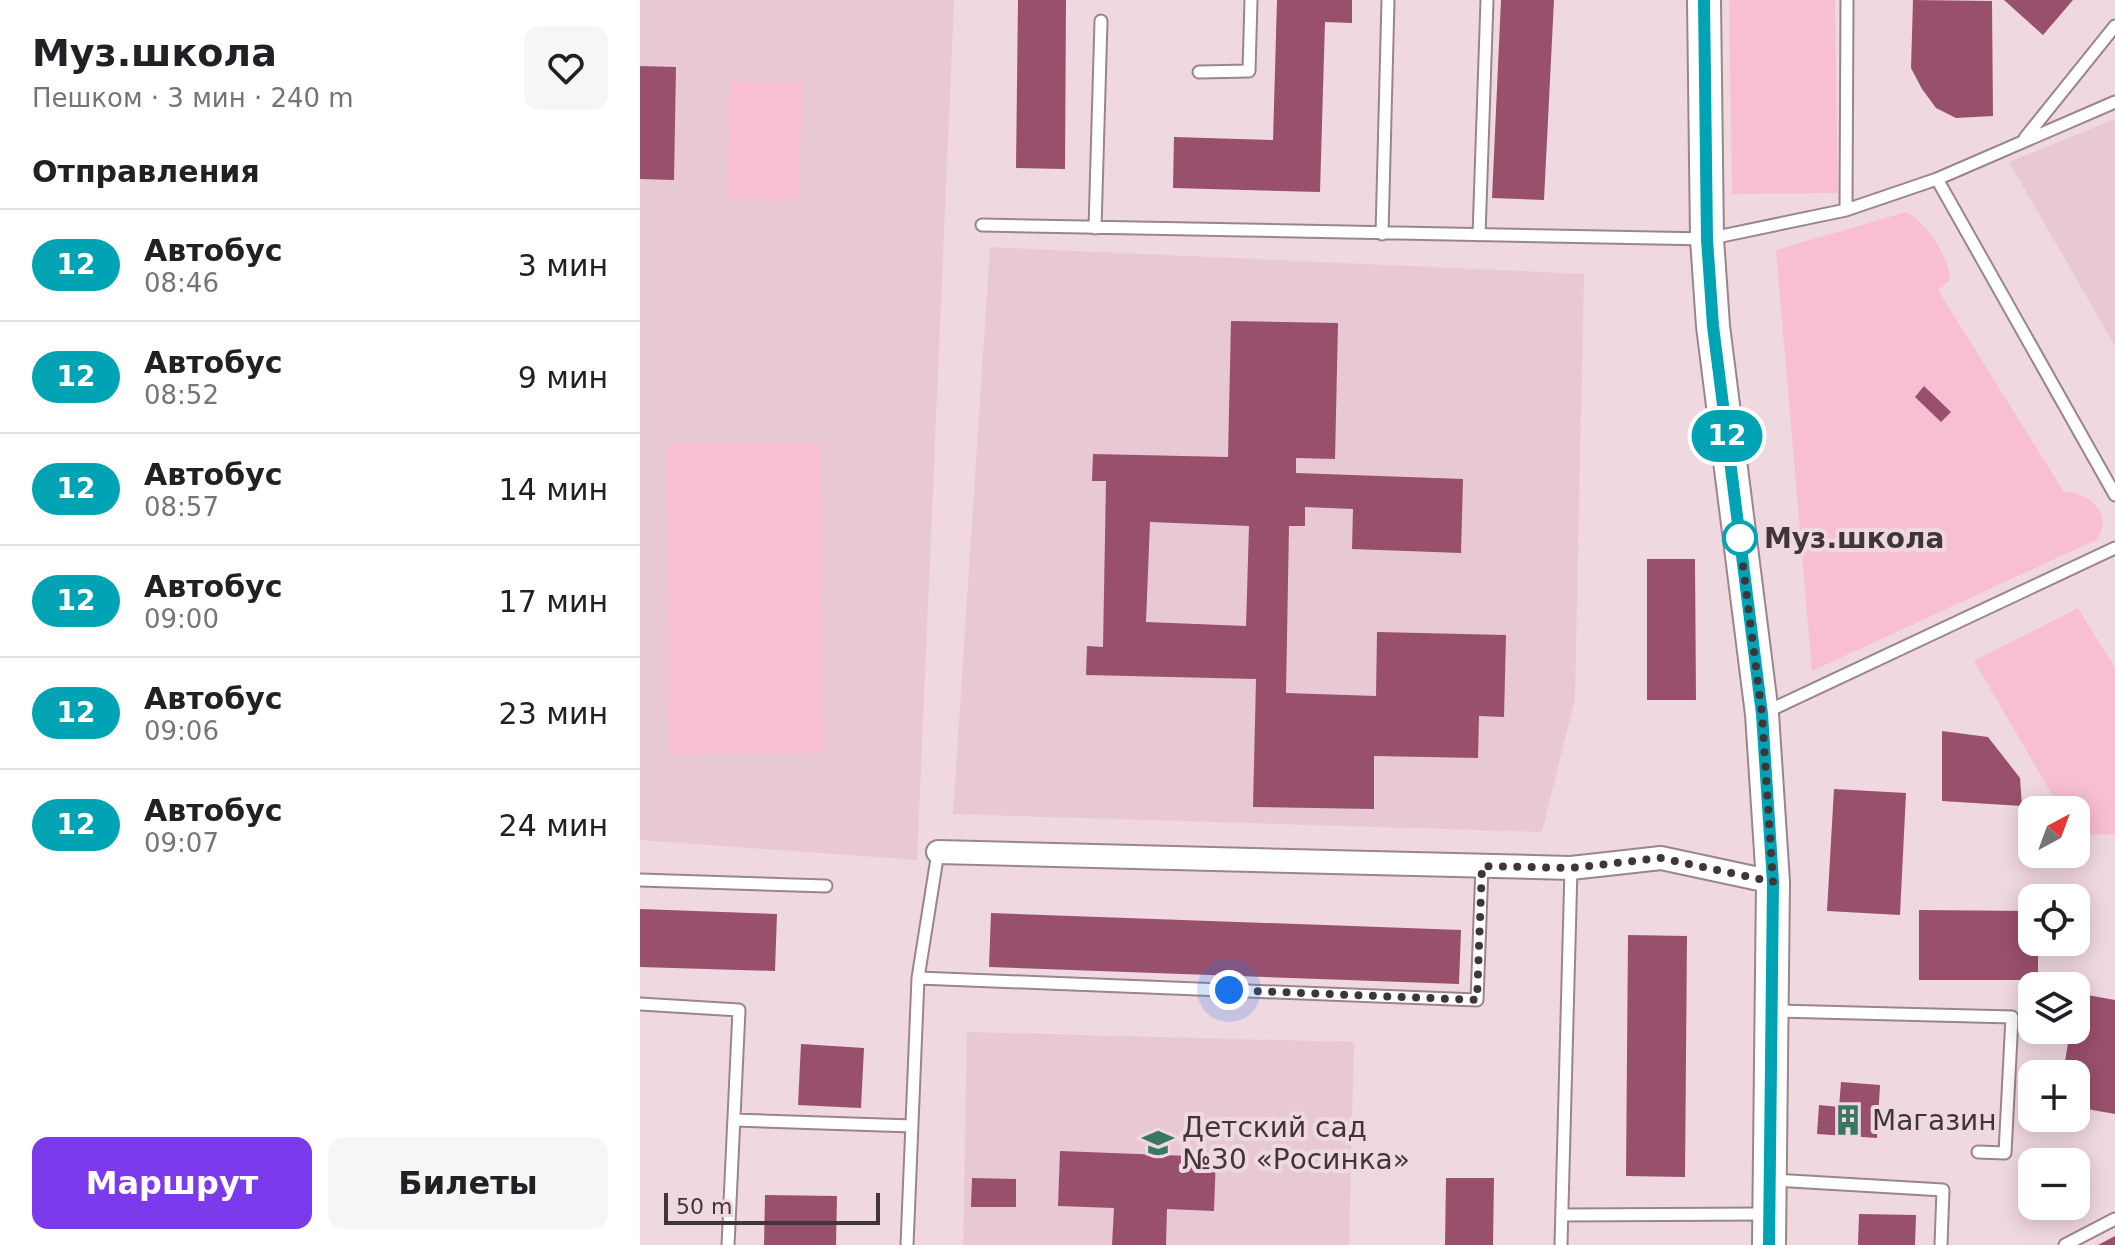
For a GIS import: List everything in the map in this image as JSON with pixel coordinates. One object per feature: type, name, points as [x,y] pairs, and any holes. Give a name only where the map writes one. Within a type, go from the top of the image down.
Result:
[{"type":"street","points":[[1704,0],[1707,239],[1713,326],[1762,714],[1773,882],[1769,1229]]},
{"type":"street","points":[[938,852],[1571,868],[1661,858],[1773,882]]},
{"type":"lane","points":[[1199,72],[1249,71],[1251,0]]},
{"type":"lane","points":[[1382,234],[1388,0]]},
{"type":"lane","points":[[1479,235],[1487,0]]},
{"type":"lane","points":[[1846,210],[1847,0]]},
{"type":"lane","points":[[1095,228],[1101,21]]},
{"type":"lane","points":[[2023,141],[2115,26]]},
{"type":"lane","points":[[982,225],[1707,239],[1846,210],[1937,179],[2115,102]]},
{"type":"lane","points":[[1937,179],[2115,495]]},
{"type":"lane","points":[[1762,714],[2115,548]]},
{"type":"lane","points":[[907,1245],[918,978],[938,852]]},
{"type":"lane","points":[[918,978],[1477,1000],[1482,866]]},
{"type":"lane","points":[[1561,1245],[1571,868]]},
{"type":"lane","points":[[640,880],[826,886]]},
{"type":"lane","points":[[640,1004],[739,1010],[728,1245]]},
{"type":"lane","points":[[1772,1011],[2012,1017],[2005,1153],[1978,1152]]},
{"type":"lane","points":[[734,1120],[912,1126]]},
{"type":"lane","points":[[1769,1180],[1943,1190],[1941,1245]]},
{"type":"lane","points":[[1562,1215],[1769,1229]]},
{"type":"lane","points":[[2065,1245],[2115,1219]]},
{"type":"shaded area","points":[[640,0],[954,0],[917,860],[640,840]]},
{"type":"shaded area","points":[[1729,0],[1835,0],[1838,193],[1732,194]]},
{"type":"shaded area","points":[[730,81],[802,83],[799,201],[727,199]]},
{"type":"shaded area","points":[[2115,119],[2115,346],[2009,162]]},
{"type":"shaded area","points":[[1906,212],[1921,223],[1941,251],[1950,280],[1938,290],[2064,492],[2091,501],[2103,522],[2096,540],[1812,671],[1776,250]]},
{"type":"shaded area","points":[[990,247],[1584,274],[1575,699],[1542,832],[953,814]]},
{"type":"shaded area","points":[[667,444],[821,444],[823,753],[669,754]]},
{"type":"shaded area","points":[[2078,608],[2115,668],[2115,835],[2090,834],[2090,796],[2053,796],[1974,661]]},
{"type":"shaded area","name":"Детский сад №30 «Росинка»","points":[[967,1032],[1354,1042],[1349,1245],[963,1245]]},
{"type":"building","points":[[1018,0],[1066,0],[1065,169],[1016,168]]},
{"type":"building","points":[[1277,0],[1352,0],[1352,23],[1325,22],[1320,192],[1173,188],[1174,137],[1273,140]]},
{"type":"building","points":[[1501,0],[1554,0],[1544,200],[1492,198]]},
{"type":"building","points":[[1913,0],[1992,1],[1993,116],[1956,118],[1936,108],[1922,89],[1911,68]]},
{"type":"building","points":[[2004,0],[2073,0],[2043,35]]},
{"type":"building","points":[[640,66],[676,67],[674,180],[640,179]]},
{"type":"building","points":[[1231,321],[1338,323],[1335,459],[1296,458],[1296,473],[1463,479],[1461,553],[1352,549],[1353,509],[1305,507],[1305,526],[1289,526],[1286,693],[1376,696],[1377,632],[1506,635],[1504,717],[1479,716],[1478,758],[1374,756],[1374,809],[1253,807],[1256,679],[1086,675],[1087,646],[1103,647],[1106,481],[1092,481],[1093,454],[1228,457]],"holes":[[[1150,522],[1249,526],[1246,626],[1146,622]]]},
{"type":"building","points":[[1924,386],[1951,412],[1941,422],[1915,397]]},
{"type":"building","points":[[1647,559],[1695,559],[1696,700],[1647,700]]},
{"type":"building","points":[[1942,731],[1988,737],[2020,778],[2021,796],[2018,796],[2018,806],[1942,801]]},
{"type":"building","points":[[1834,789],[1906,793],[1900,915],[1827,911]]},
{"type":"building","points":[[640,909],[777,914],[775,971],[640,967]]},
{"type":"building","points":[[1919,910],[2018,911],[2018,956],[2038,956],[2038,972],[2018,972],[2018,980],[1919,980]]},
{"type":"building","points":[[991,913],[1461,930],[1459,984],[989,967]]},
{"type":"building","points":[[1628,935],[1687,936],[1685,1177],[1626,1176]]},
{"type":"building","points":[[2090,996],[2115,1000],[2115,1114],[2090,1110],[2090,1060],[2065,1060],[2068,1044],[2090,1044]]},
{"type":"building","points":[[801,1044],[864,1048],[861,1108],[798,1105]]},
{"type":"building","name":"Магазин","points":[[1841,1082],[1880,1085],[1877,1138],[1817,1134],[1819,1105],[1839,1107]]},
{"type":"building","points":[[1060,1151],[1216,1157],[1214,1211],[1167,1209],[1166,1245],[1112,1245],[1114,1208],[1058,1206]]},
{"type":"building","points":[[972,1178],[1016,1179],[1016,1207],[971,1207]]},
{"type":"building","points":[[1446,1178],[1494,1178],[1493,1245],[1445,1245]]},
{"type":"building","points":[[765,1195],[837,1196],[836,1245],[764,1245]]},
{"type":"building","points":[[1859,1214],[1916,1215],[1915,1245],[1858,1245]]},
{"type":"building","points":[[2115,1236],[2115,1245],[2098,1245]]},
{"type":"bus line","name":"12","points":[[1704,0],[1707,239],[1713,326],[1762,714],[1773,882],[1769,1245]]},
{"type":"place","name":"Муз.школа","points":[[1740,538]]},
{"type":"place","name":"Магазин","points":[[1848,1120]]},
{"type":"place","name":"Детский сад №30 «Росинка»","points":[[1158,1143]]},
{"type":"route","points":[[1229,990],[1477,1000],[1482,866],[1571,868],[1661,858],[1773,882],[1762,714],[1739,535],[1740,538]]}]
